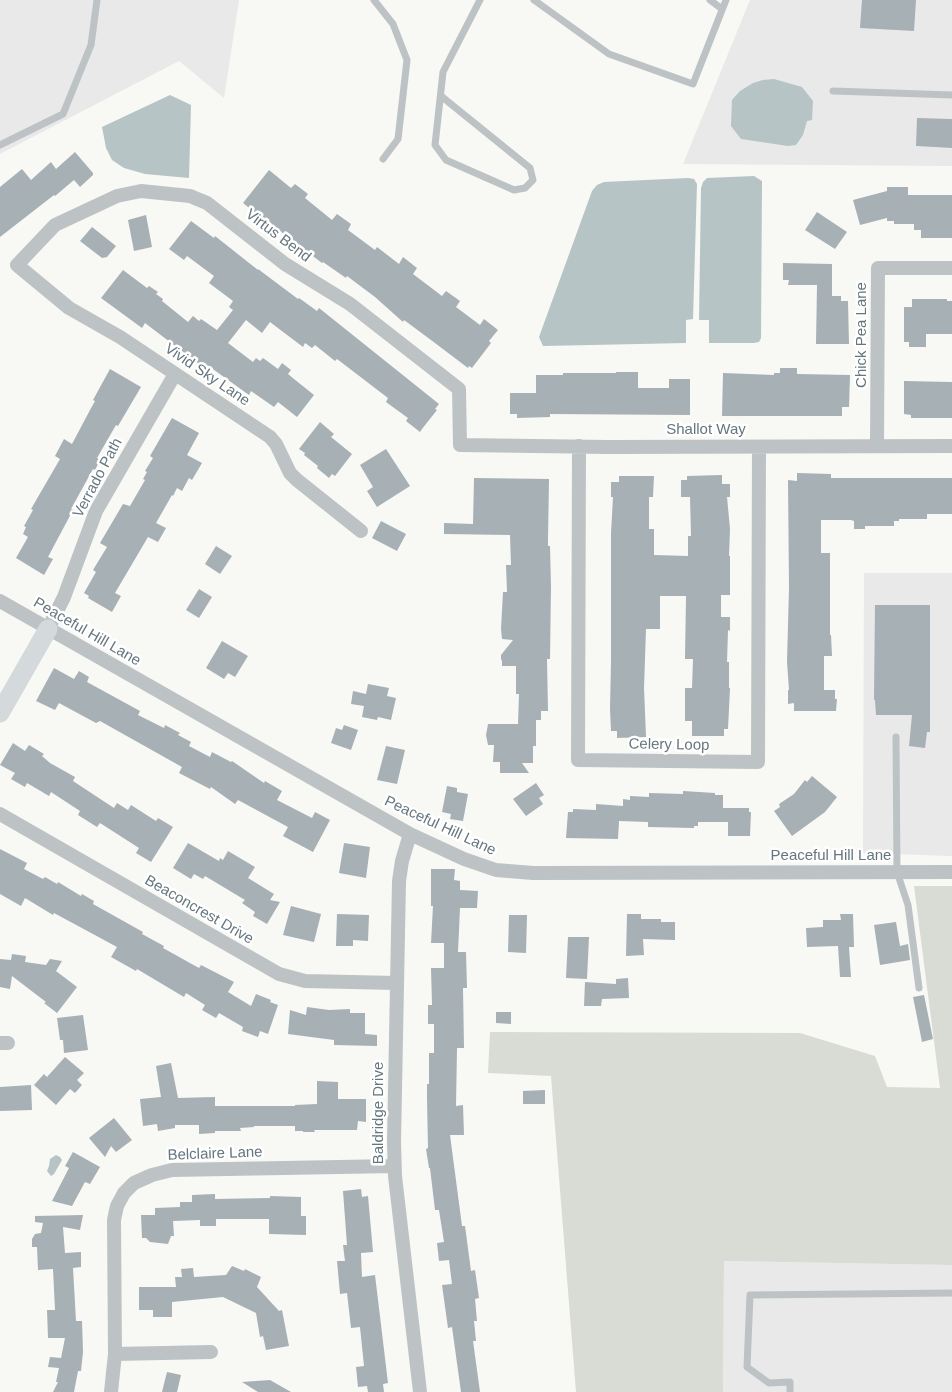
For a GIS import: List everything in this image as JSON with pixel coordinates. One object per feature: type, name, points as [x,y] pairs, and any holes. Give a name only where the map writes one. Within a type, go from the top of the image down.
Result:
[{"type":"street","name":"Virtus Bend","points":[[17,265],[55,225],[117,196],[141,192],[198,198],[285,264],[350,304],[459,389],[460,445]]},
{"type":"street","name":"Vivid Sky Lane","points":[[17,265],[69,308],[120,337],[270,436],[290,473],[296,480],[361,531]]},
{"type":"street","name":"Chick Pea Lane","points":[[877,446],[878,268],[952,268]]},
{"type":"street","name":"Verrado Path","points":[[48,629],[64,597],[96,512],[175,374]]},
{"type":"street","name":"Shallot Way","points":[[460,445],[952,446]]},
{"type":"street","name":"Celery Loop","points":[[579,446],[578,760],[758,762],[758,447]]},
{"type":"street","name":"Peaceful Hill Lane","points":[[0,601],[410,834],[464,859],[496,870],[512,872],[952,872]]},
{"type":"street","points":[[0,713],[48,629]]},
{"type":"street","name":"Beaconcrest Drive","points":[[0,814],[279,974],[305,981],[396,983]]},
{"type":"street","name":"Baldridge Drive","points":[[410,834],[402,861],[400,882],[396,983],[394,1166],[420,1392]]},
{"type":"street","name":"Belclaire Lane","points":[[111,1392],[115,1354],[114,1220],[124,1193],[134,1183],[152,1175],[172,1170],[394,1166]]},
{"type":"street","points":[[115,1354],[211,1352]]},
{"type":"lane","points":[[0,145],[63,114],[91,45],[97,0]]},
{"type":"lane","points":[[374,0],[393,24],[407,60],[398,139],[383,159]]},
{"type":"lane","points":[[441,96],[530,168],[533,180],[525,188],[514,190],[446,160],[435,145],[443,72],[480,0]]},
{"type":"lane","points":[[534,0],[609,54],[693,84],[726,0]]},
{"type":"lane","points":[[710,0],[722,9]]},
{"type":"lane","points":[[833,91],[952,96]]},
{"type":"lane","points":[[896,738],[897,872],[908,905],[919,988]]},
{"type":"lane","points":[[790,1392],[790,1382],[769,1383],[748,1367],[750,1295],[952,1293]]},
{"type":"shaded area","points":[[0,0],[239,0],[224,98],[179,61],[0,154]]},
{"type":"shaded area","points":[[750,0],[952,0],[952,166],[683,164]]},
{"type":"shaded area","points":[[774,79],[802,87],[813,101],[812,120],[807,121],[803,135],[796,145],[788,146],[741,139],[731,126],[732,100],[740,91],[753,83]]},
{"type":"shaded area","points":[[170,95],[191,105],[189,178],[145,174],[124,168],[112,160],[106,148],[102,127]]},
{"type":"shaded area","points":[[754,176],[762,181],[761,338],[759,342],[754,343],[709,343],[709,320],[699,320],[701,188],[707,178]]},
{"type":"shaded area","points":[[694,179],[697,184],[693,319],[686,320],[686,343],[543,346],[539,337],[592,191],[597,185],[604,182]]},
{"type":"shaded area","points":[[864,573],[952,573],[952,856],[863,853]]},
{"type":"shaded area","points":[[914,886],[952,886],[952,1265],[724,1261],[723,1392],[576,1392],[551,1076],[488,1073],[490,1032],[800,1033],[875,1056],[887,1087],[940,1088]]},
{"type":"shaded area","points":[[56,1155],[62,1160],[51,1176],[47,1171],[50,1159]]},
{"type":"shaded area","points":[[724,1261],[952,1265],[952,1392],[723,1392]]},
{"type":"building","points":[[862,0],[916,0],[914,31],[860,28]]},
{"type":"building","points":[[917,118],[952,119],[952,148],[916,146]]},
{"type":"building","points":[[75,152],[93,175],[80,187],[74,180],[0,237],[0,187],[22,169],[31,180],[51,162],[56,169]]},
{"type":"building","points":[[269,170],[291,188],[295,184],[308,194],[305,198],[332,220],[337,214],[351,224],[348,230],[375,250],[377,247],[399,264],[403,257],[417,268],[413,274],[442,296],[446,291],[460,301],[456,307],[480,325],[484,319],[498,330],[489,341],[491,343],[472,368],[469,366],[468,368],[404,320],[403,322],[375,297],[347,276],[346,278],[322,263],[243,203]]},
{"type":"building","points":[[887,187],[908,187],[908,195],[952,195],[952,238],[921,238],[921,230],[914,230],[914,224],[894,224],[894,221],[887,221],[887,218],[860,225],[853,200],[887,191]]},
{"type":"building","points":[[817,212],[847,232],[835,249],[805,230]]},
{"type":"building","points":[[146,215],[152,247],[134,251],[128,220]]},
{"type":"building","points":[[191,221],[214,238],[215,236],[298,299],[317,311],[319,308],[439,404],[435,409],[437,410],[420,432],[406,421],[408,418],[386,402],[388,398],[337,359],[335,361],[315,345],[312,348],[305,343],[303,347],[270,322],[262,333],[246,320],[228,343],[253,362],[256,358],[260,361],[263,358],[278,369],[282,363],[291,370],[288,374],[314,395],[297,417],[278,402],[274,407],[251,391],[249,395],[210,367],[208,371],[145,323],[142,328],[101,298],[123,270],[147,288],[149,286],[158,292],[156,294],[163,299],[162,301],[188,322],[193,316],[217,330],[233,310],[229,307],[233,301],[209,283],[214,276],[187,256],[184,260],[169,249]]},
{"type":"building","points":[[92,227],[116,246],[107,257],[102,258],[80,241]]},
{"type":"building","points":[[783,263],[832,264],[832,296],[841,296],[841,301],[848,301],[849,344],[816,344],[817,285],[788,285],[789,280],[783,280]]},
{"type":"building","points":[[912,299],[947,299],[947,301],[952,301],[952,334],[926,334],[926,347],[909,347],[909,342],[904,342],[904,307],[912,307]]},
{"type":"building","points":[[780,368],[797,368],[797,374],[850,375],[849,407],[842,407],[842,416],[722,416],[723,373],[774,375],[774,373],[780,373]]},
{"type":"building","points":[[110,369],[141,387],[97,458],[100,460],[71,509],[73,510],[48,557],[53,559],[44,575],[16,558],[28,537],[23,534],[26,527],[24,526],[33,510],[31,509],[60,459],[55,456],[64,439],[72,444]]},
{"type":"building","points":[[638,372],[638,388],[669,388],[669,379],[690,379],[690,415],[550,414],[550,417],[517,418],[517,414],[510,414],[510,393],[536,393],[536,375]]},
{"type":"building","points":[[904,381],[952,382],[952,418],[911,418],[911,415],[904,414]]},
{"type":"building","points":[[172,418],[199,433],[187,455],[202,463],[192,480],[189,478],[182,491],[177,488],[172,495],[156,523],[166,528],[158,542],[148,537],[115,593],[121,596],[112,612],[88,598],[89,596],[84,593],[96,572],[93,570],[107,547],[100,543],[123,504],[130,506],[145,480],[143,479],[147,472],[145,471],[153,458],[150,456]]},
{"type":"building","points":[[320,422],[334,434],[331,437],[352,454],[335,476],[332,474],[329,478],[299,449]]},
{"type":"building","points":[[386,449],[410,486],[377,507],[367,491],[373,487],[360,465]]},
{"type":"building","points":[[797,473],[831,474],[831,478],[952,478],[952,514],[927,514],[927,519],[899,519],[899,521],[894,521],[894,526],[865,526],[865,529],[854,529],[854,521],[851,520],[821,520],[821,553],[830,553],[830,635],[832,656],[824,656],[824,690],[835,690],[835,699],[837,699],[836,711],[794,711],[794,703],[788,704],[788,480],[797,481]]},
{"type":"building","points":[[722,475],[722,484],[730,484],[730,497],[727,497],[730,529],[730,595],[721,595],[721,617],[730,617],[727,662],[729,662],[730,688],[728,729],[724,729],[724,736],[692,736],[692,721],[685,721],[685,688],[692,688],[693,659],[685,659],[686,596],[660,596],[660,629],[646,629],[644,688],[646,737],[617,738],[617,731],[611,731],[610,709],[613,497],[611,497],[611,482],[619,482],[619,476],[654,476],[653,497],[649,497],[649,529],[654,529],[654,555],[688,556],[688,536],[691,536],[690,497],[681,497],[681,480],[687,480],[687,476]]},
{"type":"building","points":[[474,478],[549,479],[548,546],[550,546],[551,586],[550,659],[547,659],[548,711],[541,711],[541,720],[536,720],[536,746],[533,746],[533,763],[522,763],[529,773],[500,773],[500,762],[493,762],[494,745],[488,745],[486,735],[488,724],[518,724],[519,694],[516,694],[516,666],[502,666],[501,659],[501,655],[513,640],[502,639],[501,629],[503,592],[507,592],[506,565],[511,565],[510,535],[444,534],[444,523],[473,524]]},
{"type":"building","points":[[381,521],[406,534],[397,551],[372,538]]},
{"type":"building","points":[[216,546],[232,556],[220,574],[205,564]]},
{"type":"building","points":[[199,589],[212,597],[199,618],[186,610]]},
{"type":"building","points":[[875,605],[930,605],[930,732],[927,732],[925,748],[909,746],[912,715],[876,715],[874,700]]},
{"type":"building","points":[[222,641],[248,656],[235,677],[228,673],[224,679],[206,668]]},
{"type":"building","points":[[54,668],[74,679],[79,671],[89,677],[87,682],[140,711],[138,715],[164,728],[165,725],[180,733],[178,735],[191,742],[189,746],[210,757],[212,752],[232,761],[264,783],[265,781],[282,791],[277,800],[312,818],[315,812],[330,820],[313,852],[283,836],[288,827],[238,800],[235,804],[211,787],[210,789],[179,773],[182,767],[100,721],[96,723],[59,703],[55,710],[36,701]]},
{"type":"building","points":[[368,684],[389,688],[387,696],[396,698],[391,720],[378,717],[377,720],[362,717],[364,706],[351,704],[353,691],[366,694]]},
{"type":"building","points":[[344,725],[358,730],[351,750],[331,743],[336,728],[342,730]]},
{"type":"building","points":[[13,743],[25,751],[29,745],[44,754],[42,756],[50,763],[75,777],[73,781],[114,808],[117,803],[128,810],[131,805],[156,821],[158,818],[173,827],[151,862],[136,853],[139,848],[100,823],[97,827],[78,815],[80,811],[51,792],[49,796],[27,783],[25,787],[11,779],[15,773],[0,765]]},
{"type":"building","points":[[386,746],[405,750],[397,784],[377,780]]},
{"type":"building","points":[[812,776],[837,797],[825,812],[792,836],[774,811],[780,807],[779,804],[794,794],[805,780],[807,782]]},
{"type":"building","points":[[536,783],[544,795],[539,798],[543,804],[526,816],[513,799]]},
{"type":"building","points":[[447,786],[457,788],[457,792],[468,794],[463,821],[450,819],[451,814],[442,812]]},
{"type":"building","points":[[683,791],[723,795],[723,808],[749,808],[749,812],[751,812],[750,836],[728,836],[728,822],[698,822],[698,826],[694,826],[694,828],[648,827],[648,822],[619,821],[618,839],[566,838],[568,812],[573,812],[573,809],[596,810],[596,804],[623,806],[623,799],[630,800],[630,796],[649,797],[649,793],[683,794]]},
{"type":"building","points":[[188,843],[219,861],[220,858],[223,860],[228,851],[255,867],[248,878],[274,894],[270,900],[280,902],[267,924],[253,916],[255,912],[242,903],[245,900],[205,876],[203,879],[194,874],[191,879],[173,868]]},
{"type":"building","points":[[344,843],[370,847],[366,878],[339,873]]},
{"type":"building","points":[[0,849],[27,863],[24,869],[43,879],[45,877],[57,884],[58,882],[81,896],[82,894],[94,901],[93,904],[164,946],[163,948],[199,968],[201,965],[234,982],[228,992],[251,1006],[256,994],[271,1000],[270,1002],[278,1005],[268,1034],[260,1031],[258,1037],[242,1031],[243,1027],[219,1013],[216,1018],[202,1010],[205,1005],[186,993],[184,997],[137,969],[136,971],[111,957],[117,947],[54,913],[53,915],[25,898],[21,906],[0,894]]},
{"type":"building","points":[[431,869],[455,869],[454,880],[460,881],[460,890],[478,891],[477,908],[460,908],[458,952],[466,952],[467,988],[463,988],[464,1048],[457,1048],[456,1106],[463,1105],[464,1135],[450,1135],[462,1226],[465,1226],[471,1271],[475,1270],[479,1298],[475,1299],[477,1321],[474,1321],[476,1341],[473,1341],[480,1392],[461,1392],[452,1327],[448,1328],[442,1285],[452,1284],[449,1260],[439,1261],[437,1243],[444,1242],[439,1210],[435,1210],[426,1149],[428,1148],[427,1084],[429,1084],[429,1053],[434,1053],[434,1024],[428,1024],[428,1005],[432,1005],[431,968],[444,968],[444,943],[431,943],[433,906],[431,906]]},
{"type":"building","points":[[291,906],[321,914],[314,942],[283,935]]},
{"type":"building","points":[[337,914],[369,915],[368,941],[353,940],[353,946],[336,946]]},
{"type":"building","points":[[627,914],[641,914],[641,919],[661,919],[661,922],[675,922],[675,940],[643,939],[644,955],[626,956]]},
{"type":"building","points":[[840,914],[853,914],[854,947],[849,947],[851,977],[840,977],[838,946],[807,947],[806,928],[823,927],[823,920],[841,920]]},
{"type":"building","points":[[509,915],[527,915],[526,953],[508,952]]},
{"type":"building","points":[[896,922],[900,946],[908,944],[910,960],[880,965],[874,925]]},
{"type":"building","points":[[568,937],[589,937],[587,979],[566,978]]},
{"type":"building","points":[[12,954],[26,956],[25,962],[46,965],[50,959],[62,961],[56,971],[77,987],[57,1013],[44,1003],[46,1002],[12,976],[10,989],[0,987],[0,959],[11,960]]},
{"type":"building","points":[[628,978],[629,998],[602,999],[601,1006],[584,1006],[585,982],[616,984],[616,979]]},
{"type":"building","points":[[924,995],[933,1039],[922,1042],[913,997]]},
{"type":"building","points":[[307,1007],[329,1010],[350,1009],[350,1013],[365,1013],[365,1034],[377,1035],[377,1046],[334,1045],[334,1040],[288,1034],[290,1010],[306,1015]]},
{"type":"building","points":[[496,1012],[511,1012],[511,1024],[496,1023]]},
{"type":"building","points":[[83,1015],[88,1050],[64,1053],[63,1040],[60,1040],[57,1018]]},
{"type":"building","points":[[65,1057],[84,1073],[77,1080],[82,1085],[75,1093],[70,1089],[56,1105],[34,1085],[44,1074],[47,1077]]},
{"type":"building","points":[[171,1063],[178,1098],[215,1097],[215,1106],[295,1106],[317,1104],[317,1081],[338,1082],[338,1099],[366,1099],[366,1122],[358,1121],[357,1130],[314,1130],[315,1132],[295,1131],[295,1126],[254,1126],[240,1128],[241,1131],[215,1131],[215,1133],[199,1134],[199,1125],[175,1125],[175,1128],[158,1131],[157,1124],[143,1126],[140,1099],[161,1097],[156,1066]]},
{"type":"building","points":[[31,1085],[32,1110],[0,1111],[0,1087]]},
{"type":"building","points":[[545,1090],[545,1104],[523,1104],[523,1091]]},
{"type":"building","points":[[114,1118],[132,1140],[116,1152],[111,1146],[105,1157],[89,1138]]},
{"type":"building","points":[[73,1152],[100,1167],[90,1184],[85,1182],[72,1206],[52,1201],[69,1168],[65,1166]]},
{"type":"building","points":[[361,1189],[362,1197],[368,1196],[373,1252],[361,1253],[362,1277],[375,1275],[388,1383],[383,1384],[384,1392],[368,1392],[367,1386],[358,1387],[356,1367],[364,1366],[360,1327],[351,1328],[347,1293],[340,1294],[337,1261],[345,1261],[343,1245],[347,1245],[343,1191]]},
{"type":"building","points":[[215,1194],[215,1199],[270,1198],[270,1196],[301,1197],[301,1216],[306,1216],[306,1235],[269,1234],[269,1219],[216,1219],[216,1226],[200,1226],[200,1220],[173,1221],[174,1236],[171,1236],[168,1244],[150,1242],[146,1238],[142,1238],[141,1215],[155,1215],[155,1208],[180,1207],[180,1202],[192,1202],[192,1195]]},
{"type":"building","points":[[83,1215],[80,1230],[63,1227],[65,1253],[81,1252],[81,1267],[73,1268],[76,1321],[82,1321],[83,1352],[81,1371],[78,1371],[74,1392],[53,1392],[58,1382],[56,1382],[59,1368],[48,1367],[50,1357],[61,1358],[65,1338],[48,1338],[47,1310],[55,1310],[53,1269],[38,1270],[37,1247],[32,1247],[32,1239],[35,1234],[41,1233],[43,1223],[35,1222],[35,1216]]},
{"type":"building","points":[[232,1266],[244,1271],[245,1269],[261,1277],[257,1287],[279,1311],[282,1310],[289,1346],[266,1350],[263,1336],[260,1337],[256,1313],[223,1297],[172,1302],[172,1317],[153,1317],[153,1310],[139,1310],[139,1287],[176,1287],[175,1277],[182,1277],[181,1269],[193,1268],[194,1277],[226,1275]]},
{"type":"building","points":[[167,1372],[181,1375],[177,1392],[162,1392]]},
{"type":"building","points":[[270,1380],[291,1392],[258,1392],[242,1382]]}]
